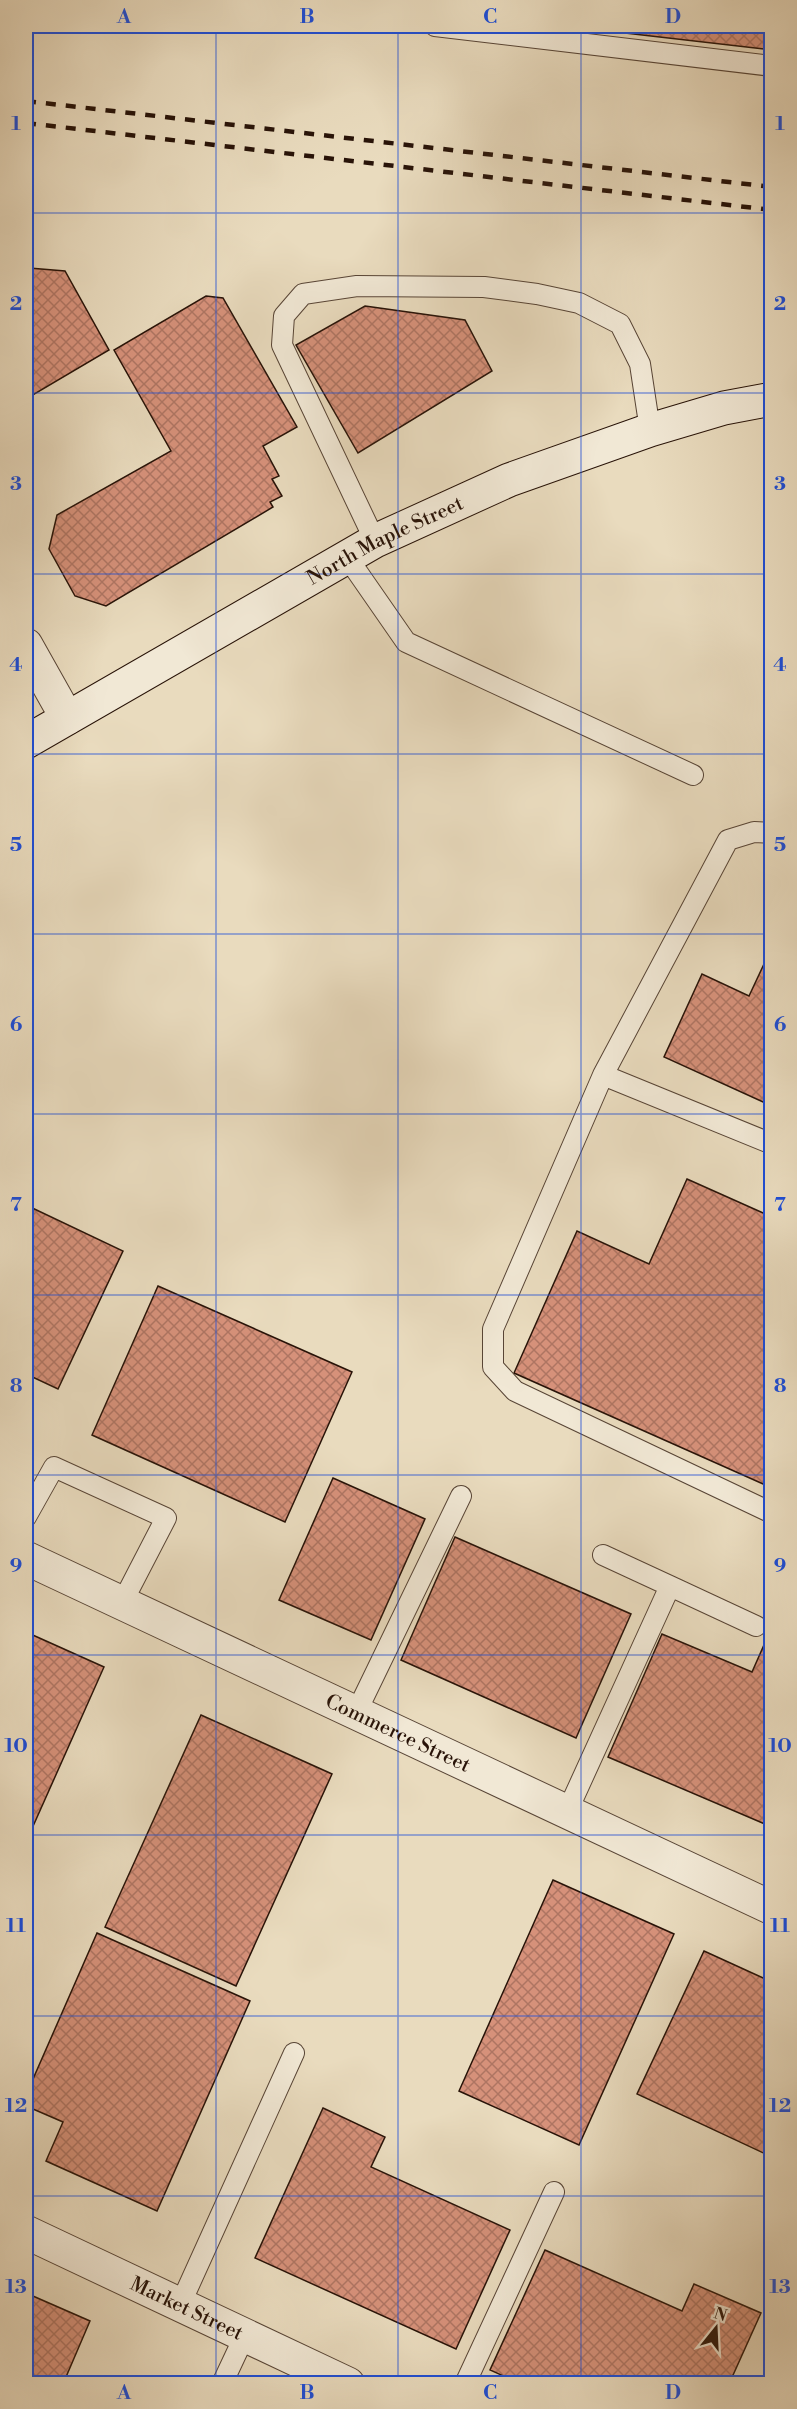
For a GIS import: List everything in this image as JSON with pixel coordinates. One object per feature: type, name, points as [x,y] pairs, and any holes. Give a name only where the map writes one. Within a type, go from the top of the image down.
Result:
[{"type":"street","name":"North Maple Street","points":[[26,742],[375,541],[509,480],[650,430],[724,408],[771,399]]},
{"type":"street","points":[[26,645],[67,718]]},
{"type":"street","name":"Commerce Street","points":[[26,1558],[771,1908]]},
{"type":"street","name":"Market Street","points":[[26,2232],[348,2384]]},
{"type":"lane","points":[[435,26],[771,66]]},
{"type":"lane","points":[[375,541],[282,345],[284,316],[303,294],[357,286],[484,287],[537,294],[579,303],[620,324],[640,364],[650,430]]},
{"type":"lane","points":[[347,557],[406,642],[693,775]]},
{"type":"lane","points":[[771,833],[754,832],[728,840],[603,1075],[494,1329],[493,1367],[515,1391],[771,1513]]},
{"type":"lane","points":[[603,1075],[771,1144]]},
{"type":"lane","points":[[26,1517],[54,1467],[166,1518],[123,1603]]},
{"type":"lane","points":[[357,1713],[461,1496]]},
{"type":"lane","points":[[603,1555],[756,1626]]},
{"type":"lane","points":[[567,1812],[670,1586]]},
{"type":"lane","points":[[180,2305],[294,2053]]},
{"type":"lane","points":[[465,2384],[554,2192]]},
{"type":"lane","points":[[222,2384],[245,2335]]},
{"type":"building","points":[[564,26],[772,26],[772,50]]},
{"type":"building","points":[[29,268],[65,271],[109,350],[26,399],[26,270]]},
{"type":"building","points":[[206,296],[223,298],[297,427],[263,446],[279,476],[272,479],[282,496],[270,502],[273,507],[106,606],[75,596],[49,549],[57,515],[171,451],[114,350]]},
{"type":"building","points":[[365,306],[465,320],[492,371],[358,453],[296,345]]},
{"type":"building","points":[[772,947],[772,1106],[664,1057],[702,974],[749,996]]},
{"type":"building","points":[[687,1179],[772,1217],[772,1488],[514,1373],[577,1231],[649,1264]]},
{"type":"building","points":[[26,1205],[123,1251],[58,1389],[26,1374]]},
{"type":"building","points":[[158,1286],[352,1372],[285,1522],[92,1435]]},
{"type":"building","points":[[333,1478],[425,1519],[371,1640],[279,1600]]},
{"type":"building","points":[[455,1537],[631,1614],[576,1738],[401,1660]]},
{"type":"building","points":[[771,1629],[772,1827],[608,1757],[662,1634],[752,1672]]},
{"type":"building","points":[[26,1632],[104,1667],[26,1842]]},
{"type":"building","points":[[201,1715],[332,1774],[236,1986],[105,1927]]},
{"type":"building","points":[[553,1880],[674,1934],[579,2145],[459,2091]]},
{"type":"building","points":[[97,1933],[250,2001],[157,2211],[46,2161],[63,2122],[26,2106],[26,2095]]},
{"type":"building","points":[[704,1951],[772,1982],[772,2157],[637,2094]]},
{"type":"building","points":[[323,2108],[385,2137],[371,2167],[510,2230],[456,2349],[255,2258]]},
{"type":"building","points":[[545,2250],[682,2311],[694,2284],[761,2313],[729,2384],[521,2384],[490,2370]]},
{"type":"building","points":[[26,2293],[90,2321],[63,2384],[26,2384]]},
{"type":"railway","points":[[26,101],[772,187]]},
{"type":"railway","points":[[26,123],[772,210]]}]
